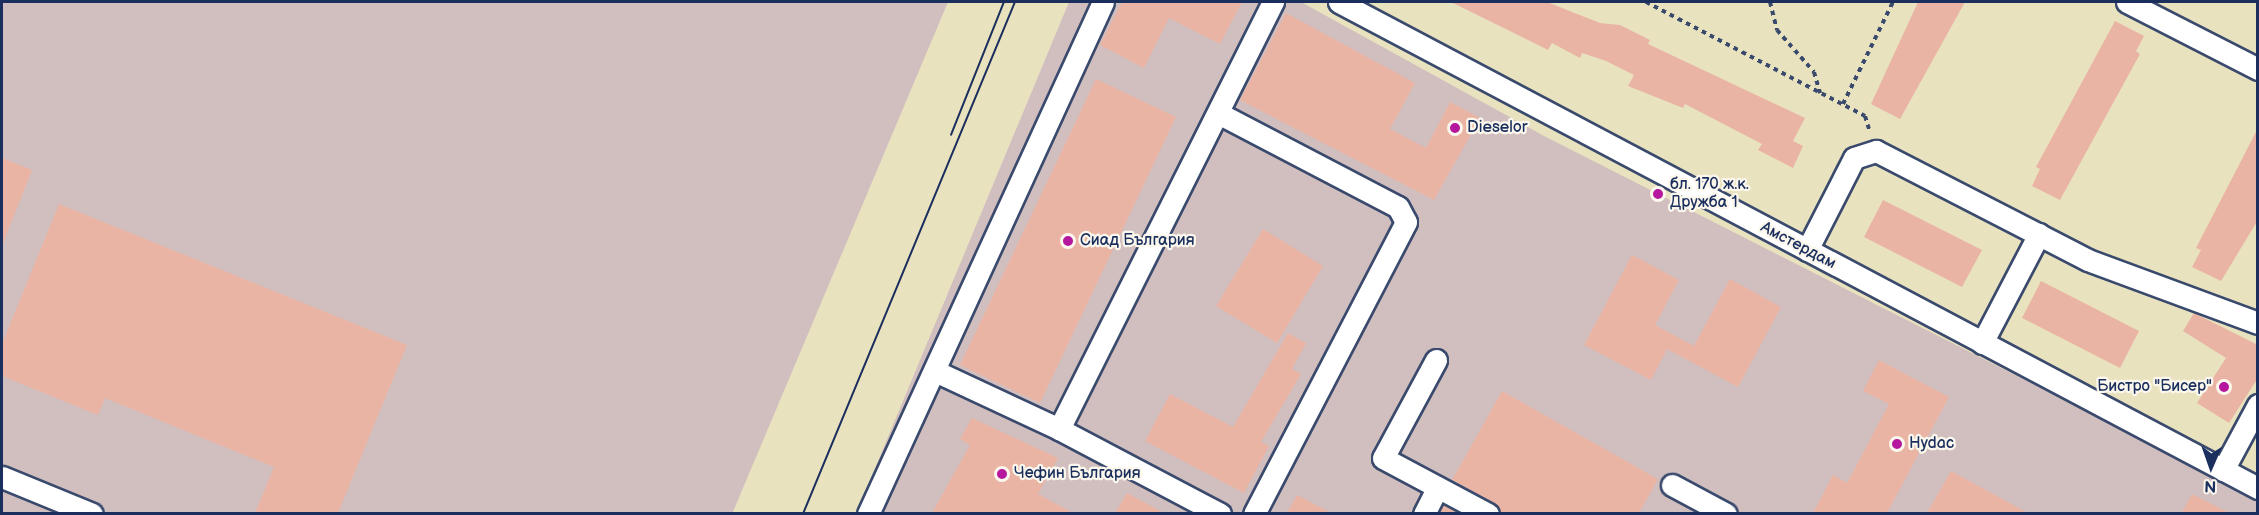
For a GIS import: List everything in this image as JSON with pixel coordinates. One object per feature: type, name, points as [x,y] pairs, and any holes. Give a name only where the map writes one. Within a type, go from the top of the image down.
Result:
[{"type":"street","points":[[868,513],[937,372],[1103,2]]},
{"type":"street","points":[[1059,429],[1274,2]]},
{"type":"street","name":"Амстердам","points":[[1340,2],[1377,10],[1807,250],[2258,488]]},
{"type":"street","points":[[2127,2],[2258,69]]},
{"type":"street","points":[[1218,113],[1398,207],[1406,222],[1254,513]]},
{"type":"street","points":[[1807,250],[1854,158],[1876,151],[2088,260],[2258,323]]},
{"type":"street","points":[[1982,344],[2039,234]]},
{"type":"street","points":[[1436,360],[1383,458],[1488,513]]},
{"type":"street","points":[[937,372],[1059,429],[1220,513]]},
{"type":"street","points":[[2223,470],[2258,405]]},
{"type":"street","points":[[2,477],[92,513]]},
{"type":"street","points":[[1672,485],[1726,513]]},
{"type":"street","points":[[1424,513],[1437,487]]},
{"type":"path","points":[[1646,2],[1865,116],[1876,151]]},
{"type":"path","points":[[1770,2],[1777,30],[1814,72],[1820,93]]},
{"type":"path","points":[[1843,104],[1893,2]]},
{"type":"shaded area","points":[[2,2],[948,2],[732,514],[2,513]]},
{"type":"shaded area","points":[[1069,2],[1301,2],[1546,137],[2258,498],[2257,514],[856,514]]},
{"type":"building","points":[[1122,2],[1242,2],[1220,44],[1169,18],[1144,68],[1100,45]]},
{"type":"building","points":[[1451,2],[1547,2],[1600,23],[1620,25],[1650,40],[1648,44],[1805,118],[1793,141],[1803,146],[1793,168],[1758,150],[1762,144],[1685,104],[1683,108],[1628,86],[1634,75],[1606,61],[1582,53],[1580,58],[1552,43],[1548,50]]},
{"type":"building","points":[[1918,2],[1965,2],[1900,119],[1871,104]]},
{"type":"building","points":[[1286,13],[1415,83],[1390,129],[1426,148],[1450,102],[1480,118],[1434,200],[1240,100]]},
{"type":"building","points":[[2115,21],[2144,36],[2136,51],[2140,54],[2060,200],[2032,186],[2040,169],[2036,167]]},
{"type":"building","name":"Сиад България","points":[[1096,79],[1176,117],[1040,403],[960,365]]},
{"type":"building","points":[[2258,128],[2258,220],[2221,281],[2192,267],[2201,250],[2196,248]]},
{"type":"building","points":[[2,158],[32,170],[2,246]]},
{"type":"building","points":[[1883,200],[1982,250],[1962,287],[1864,237]]},
{"type":"building","points":[[59,204],[407,345],[338,513],[255,513],[274,467],[105,398],[98,415],[2,376],[2,344]]},
{"type":"building","points":[[1263,229],[1323,266],[1277,343],[1216,306]]},
{"type":"building","points":[[1632,255],[1679,280],[1655,325],[1694,346],[1730,279],[1781,307],[1738,387],[1667,349],[1651,380],[1584,345]]},
{"type":"building","points":[[2041,281],[2139,331],[2120,368],[2022,318]]},
{"type":"building","points":[[2194,313],[2258,345],[2258,378],[2229,423],[2197,403],[2226,358],[2183,331]]},
{"type":"building","points":[[1288,333],[1306,343],[1292,369],[1301,374],[1261,442],[1269,446],[1244,493],[1145,441],[1170,394],[1233,427]]},
{"type":"building","points":[[1879,360],[1949,397],[1887,513],[1813,513],[1833,475],[1847,483],[1889,404],[1863,391]]},
{"type":"building","points":[[1502,391],[1658,479],[1639,513],[1501,513],[1494,503],[1452,480]]},
{"type":"building","name":"Чефин България","points":[[972,418],[1058,458],[1038,494],[1073,513],[932,513],[970,445],[960,439]]},
{"type":"building","points":[[1951,471],[2028,513],[1927,513]]},
{"type":"building","points":[[1127,493],[1164,513],[1115,513]]},
{"type":"building","points":[[2192,494],[2229,513],[2182,513]]},
{"type":"building","points":[[1297,495],[1331,513],[1287,513]]},
{"type":"building","points":[[1443,505],[1460,513],[1439,513]]},
{"type":"tram line","points":[[951,135],[1004,2]]},
{"type":"tram line","points":[[803,514],[1015,2]]},
{"type":"place","name":"Dieselor","points":[[1455,128]]},
{"type":"place","name":"бл. 170 ж.к. Дружба 1","points":[[1658,194]]},
{"type":"place","name":"Сиад България","points":[[1068,241]]},
{"type":"place","name":"Бистро \"Бисер\"","points":[[2224,387]]},
{"type":"place","name":"Hydac","points":[[1897,444]]},
{"type":"place","name":"Чефин България","points":[[1002,474]]}]
